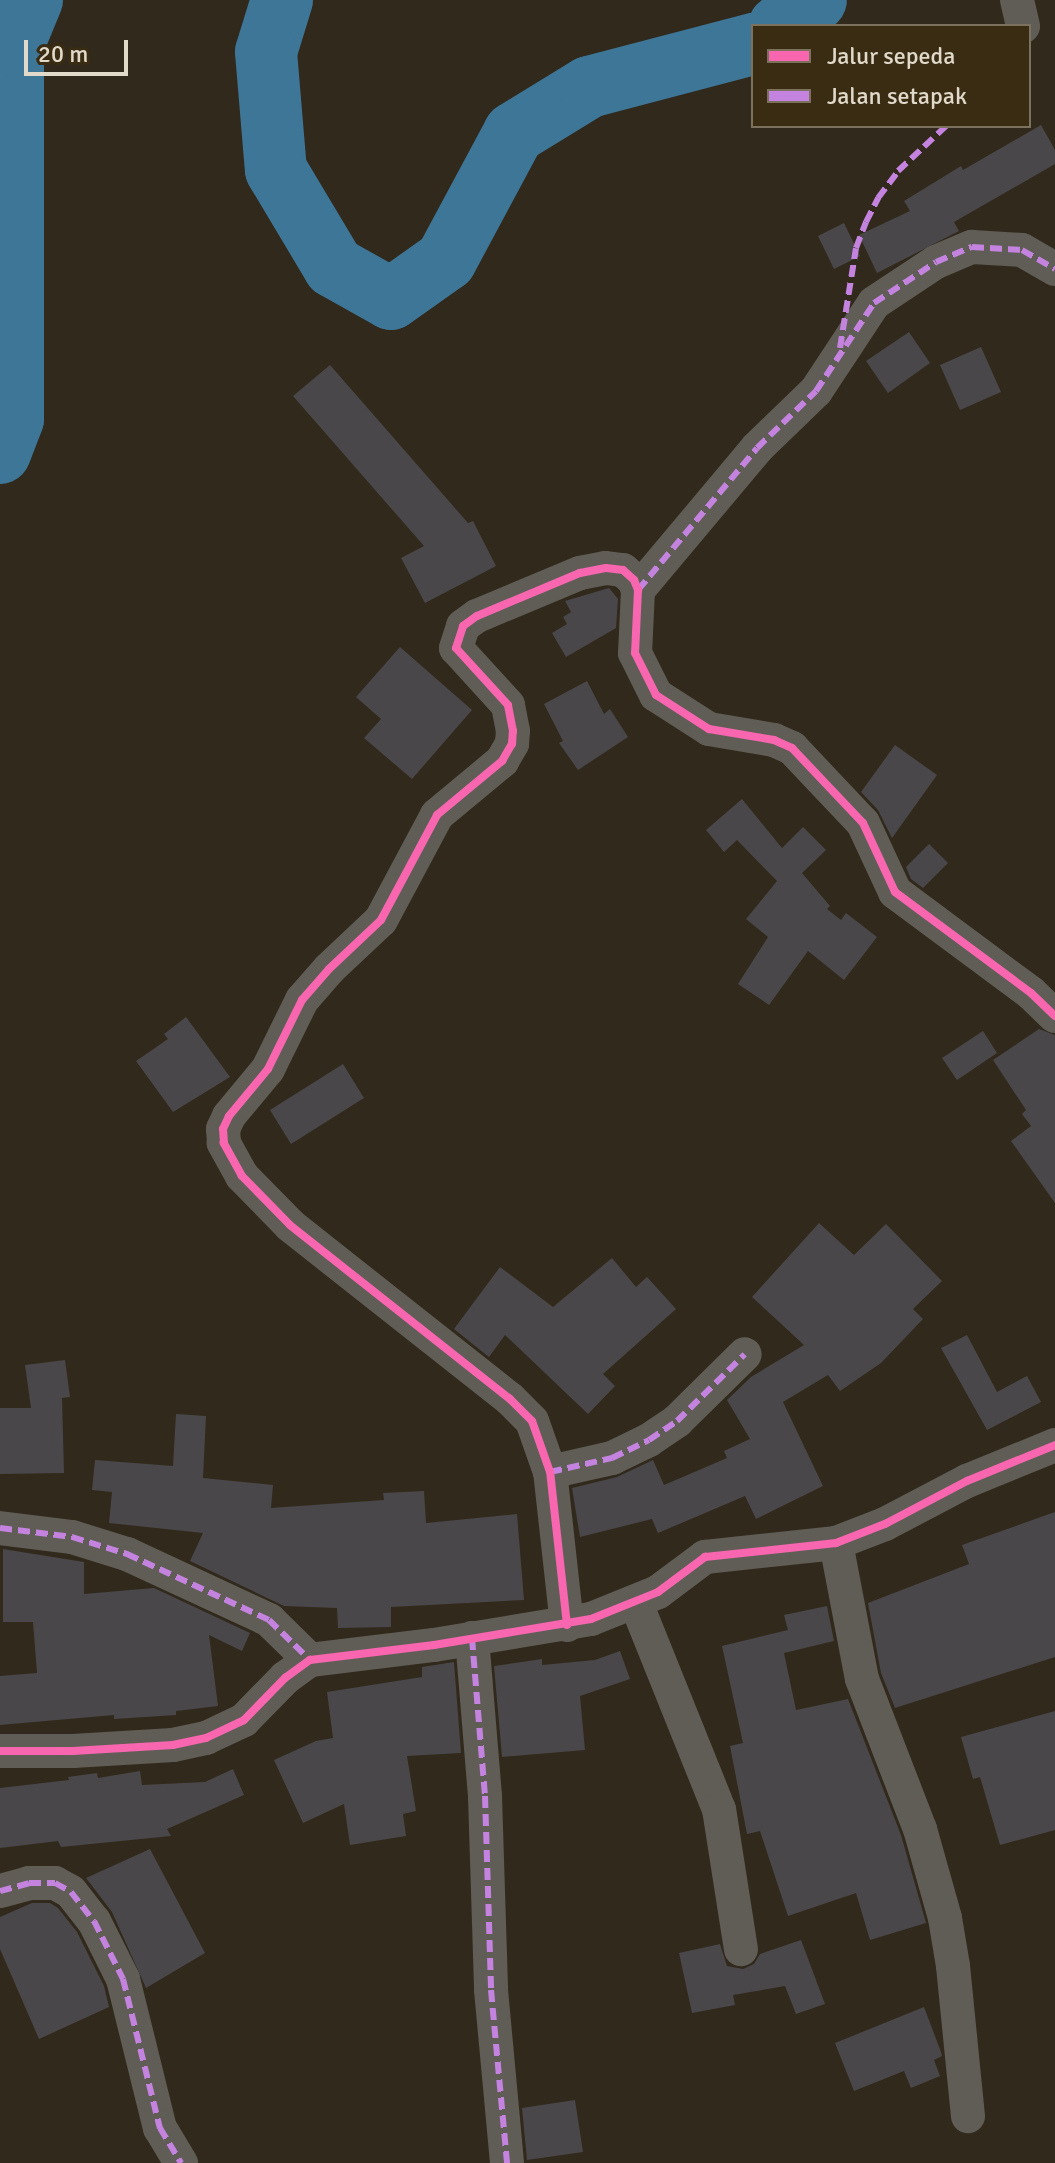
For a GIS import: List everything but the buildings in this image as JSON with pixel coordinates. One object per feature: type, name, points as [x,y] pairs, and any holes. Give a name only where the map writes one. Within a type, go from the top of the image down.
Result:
[{"type":"street","points":[[1017,0],[1023,24]]},
{"type":"street","points":[[638,590],[757,448],[816,391],[874,303],[936,262],[972,247],[1022,250],[1055,269]]},
{"type":"street","points":[[567,1625],[550,1472],[541,1438],[523,1410],[290,1225],[242,1176],[224,1143],[223,1129],[229,1116],[268,1069],[294,1013],[314,984],[381,920],[437,815],[502,761],[512,744],[508,705],[456,648],[463,626],[505,603],[580,573],[606,568],[623,570],[634,580],[638,590],[635,653],[656,695],[709,729],[774,740],[808,761],[863,823],[895,892],[1031,993],[1055,1016]]},
{"type":"street","points":[[550,1472],[612,1458],[649,1440],[677,1421],[745,1354]]},
{"type":"street","points":[[0,1751],[64,1752],[173,1745],[206,1738],[244,1720],[285,1678],[310,1660],[567,1625],[636,1603],[669,1586],[705,1557],[836,1543],[885,1524],[967,1481],[1055,1445]]},
{"type":"street","points":[[0,1528],[72,1537],[127,1554],[269,1620],[310,1660]]},
{"type":"street","points":[[836,1543],[862,1679],[920,1829],[945,1918],[953,1966],[968,2116]]},
{"type":"street","points":[[636,1603],[719,1809],[741,1949]]},
{"type":"street","points":[[472,1638],[485,1796],[491,1990],[507,2163]]},
{"type":"street","points":[[0,1891],[29,1883],[55,1883],[71,1892],[94,1921],[123,1979],[160,2128],[181,2163]]},
{"type":"waterway","points":[[0,453],[13,419],[13,46],[32,0]]},
{"type":"waterway","points":[[282,0],[266,52],[276,170],[334,267],[391,299],[446,260],[514,133],[589,87],[751,45]]},
{"type":"waterway","points":[[782,24],[816,0]]},
{"type":"marked path","points":[[840,348],[856,248],[866,222],[878,198],[898,171],[944,128]]},
{"type":"marked path","points":[[638,590],[757,448],[816,391],[874,303],[936,262],[972,247],[1022,250],[1055,269]]},
{"type":"marked path","points":[[550,1472],[612,1458],[649,1440],[677,1421],[745,1354]]},
{"type":"marked path","points":[[0,1528],[72,1537],[127,1554],[269,1620],[310,1660]]},
{"type":"marked path","points":[[472,1638],[485,1796],[491,1990],[507,2163]]},
{"type":"marked path","points":[[0,1891],[29,1883],[55,1883],[71,1892],[94,1921],[123,1979],[160,2128],[181,2163]]},
{"type":"cycle path","points":[[567,1625],[550,1472],[532,1421],[510,1399],[290,1225],[242,1176],[224,1143],[223,1129],[229,1116],[268,1069],[302,1000],[329,969],[381,920],[437,815],[502,761],[512,744],[508,705],[456,648],[463,626],[477,616],[580,573],[606,568],[623,570],[634,580],[638,590],[635,653],[656,695],[709,729],[774,740],[792,748],[863,823],[895,892],[1031,993],[1055,1016]]},
{"type":"cycle path","points":[[0,1751],[73,1751],[173,1745],[206,1738],[244,1720],[285,1678],[310,1660],[434,1645],[591,1619],[658,1592],[705,1557],[836,1543],[885,1524],[967,1481],[1055,1445]]}]
